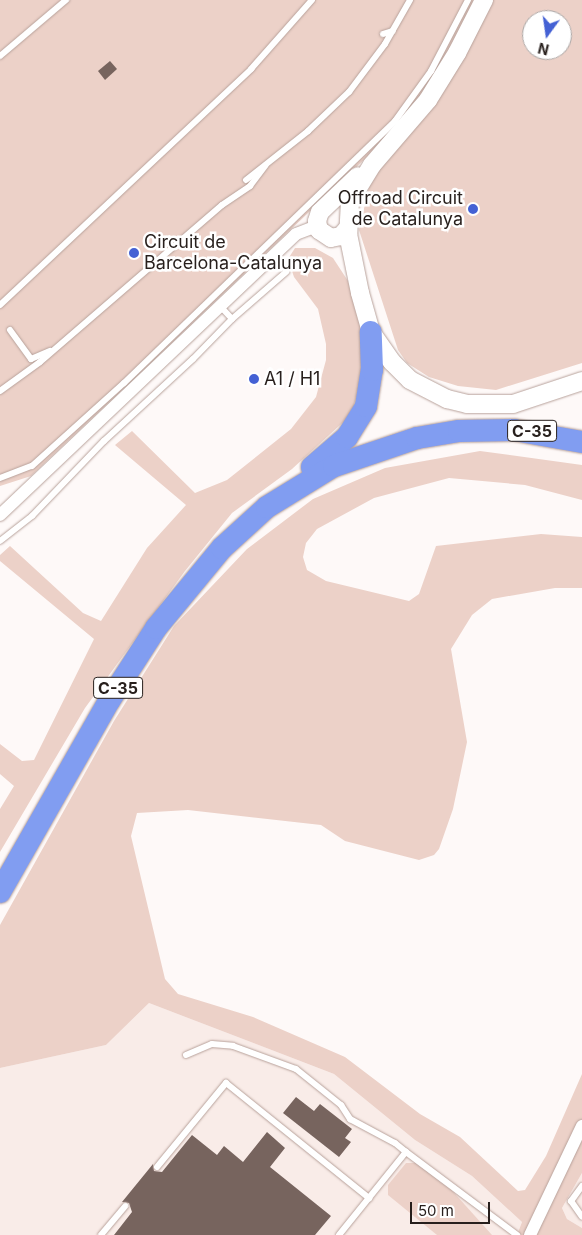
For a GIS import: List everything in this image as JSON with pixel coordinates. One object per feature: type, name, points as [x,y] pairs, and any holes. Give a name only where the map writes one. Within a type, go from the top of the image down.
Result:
[{"type":"highway","points":[[267,507],[333,451],[358,423],[370,388],[371,332]]},
{"type":"highway","name":"C-35","points":[[0,892],[109,701],[156,628],[222,548],[267,507],[334,466],[417,438],[459,431],[514,430],[582,442]]},
{"type":"street","points":[[344,227],[322,234],[317,226],[318,216],[372,165],[428,100],[457,53],[484,0]]},
{"type":"street","points":[[372,165],[354,193],[344,227],[343,244],[355,267],[371,332],[392,362],[410,380],[426,390],[467,404],[513,404],[582,380]]},
{"type":"street","points":[[328,206],[337,206],[344,227]]},
{"type":"street","points":[[0,515],[296,234],[317,226]]},
{"type":"street","points":[[530,1235],[582,1126]]},
{"type":"lane","points":[[0,56],[66,0]]},
{"type":"lane","points":[[0,305],[251,69],[312,0]]},
{"type":"lane","points":[[246,180],[343,98],[393,30],[410,0]]},
{"type":"lane","points":[[0,478],[32,466],[330,186],[395,121],[431,72],[468,0]]},
{"type":"lane","points":[[383,34],[393,30]]},
{"type":"lane","points":[[0,391],[56,348],[112,296],[222,205],[250,186],[266,165]]},
{"type":"lane","points":[[0,541],[32,516],[232,319],[286,272]]},
{"type":"lane","points":[[221,307],[232,319]]},
{"type":"lane","points":[[10,330],[31,359],[56,348]]},
{"type":"lane","points":[[186,1056],[212,1044],[233,1046],[296,1069],[341,1105],[350,1120],[395,1143],[517,1235]]},
{"type":"lane","points":[[157,1168],[226,1083],[369,1198]]},
{"type":"lane","points":[[339,1235],[406,1152]]},
{"type":"lane","points":[[582,1186],[571,1201],[582,1218]]},
{"type":"lane","points":[[101,1235],[125,1206]]},
{"type":"shaded area","name":"Circuit de Barcelona-Catalunya","points":[[0,0],[582,0],[582,363],[496,390],[458,386],[429,377],[407,363],[398,350],[359,230],[369,187],[381,168],[368,156],[31,476],[0,486]]},
{"type":"shaded area","points":[[295,248],[315,248],[333,258],[348,281],[359,314],[365,369],[351,415],[292,469],[232,513],[185,571],[85,708],[0,852],[0,809],[14,786],[0,774],[0,744],[22,761],[34,760],[94,639],[0,561],[0,555],[10,546],[83,613],[101,621],[147,548],[186,505],[115,445],[132,431],[195,493],[227,480],[291,429],[316,397],[326,360],[326,344],[318,309],[294,277],[288,259]]},
{"type":"shaded area","points":[[480,451],[582,465],[582,500],[525,485],[449,478],[374,498],[317,529],[306,543],[303,557],[307,570],[326,581],[409,601],[419,594],[436,546],[541,534],[582,537],[582,588],[555,588],[492,599],[472,615],[451,649],[467,742],[453,809],[439,849],[434,855],[419,860],[345,841],[321,825],[188,810],[137,813],[131,836],[165,979],[178,994],[253,1017],[345,1057],[420,1114],[460,1137],[518,1191],[525,1190],[546,1156],[582,1074],[582,1173],[562,1208],[567,1219],[582,1228],[582,1235],[517,1235],[522,1222],[472,1176],[415,1140],[334,1074],[149,1003],[106,1045],[0,1068],[0,925],[114,721],[174,626],[247,549],[313,499],[385,468]]},
{"type":"shaded area","points":[[149,1003],[334,1074],[415,1140],[472,1176],[522,1222],[517,1235],[0,1235],[0,1068],[106,1045]]},
{"type":"shaded area","points":[[406,1163],[420,1163],[439,1176],[492,1235],[437,1235],[388,1195],[388,1185]]},
{"type":"shaded area","points":[[582,1173],[582,1228],[567,1219],[562,1208]]},
{"type":"building","points":[[110,61],[117,69],[105,80],[98,71]]},
{"type":"building","points":[[296,1097],[314,1111],[320,1104],[352,1129],[345,1138],[351,1142],[339,1157],[283,1113]]},
{"type":"building","points":[[267,1132],[285,1148],[270,1167],[331,1216],[315,1235],[114,1235],[132,1212],[129,1203],[122,1202],[153,1164],[154,1171],[162,1172],[192,1135],[217,1155],[224,1146],[243,1162]]},
{"type":"place","name":"Offroad Circuit de Catalunya","points":[[473,209]]},
{"type":"place","name":"Circuit de Barcelona-Catalunya","points":[[134,253]]},
{"type":"place","name":"A1 / H1","points":[[254,379]]}]
